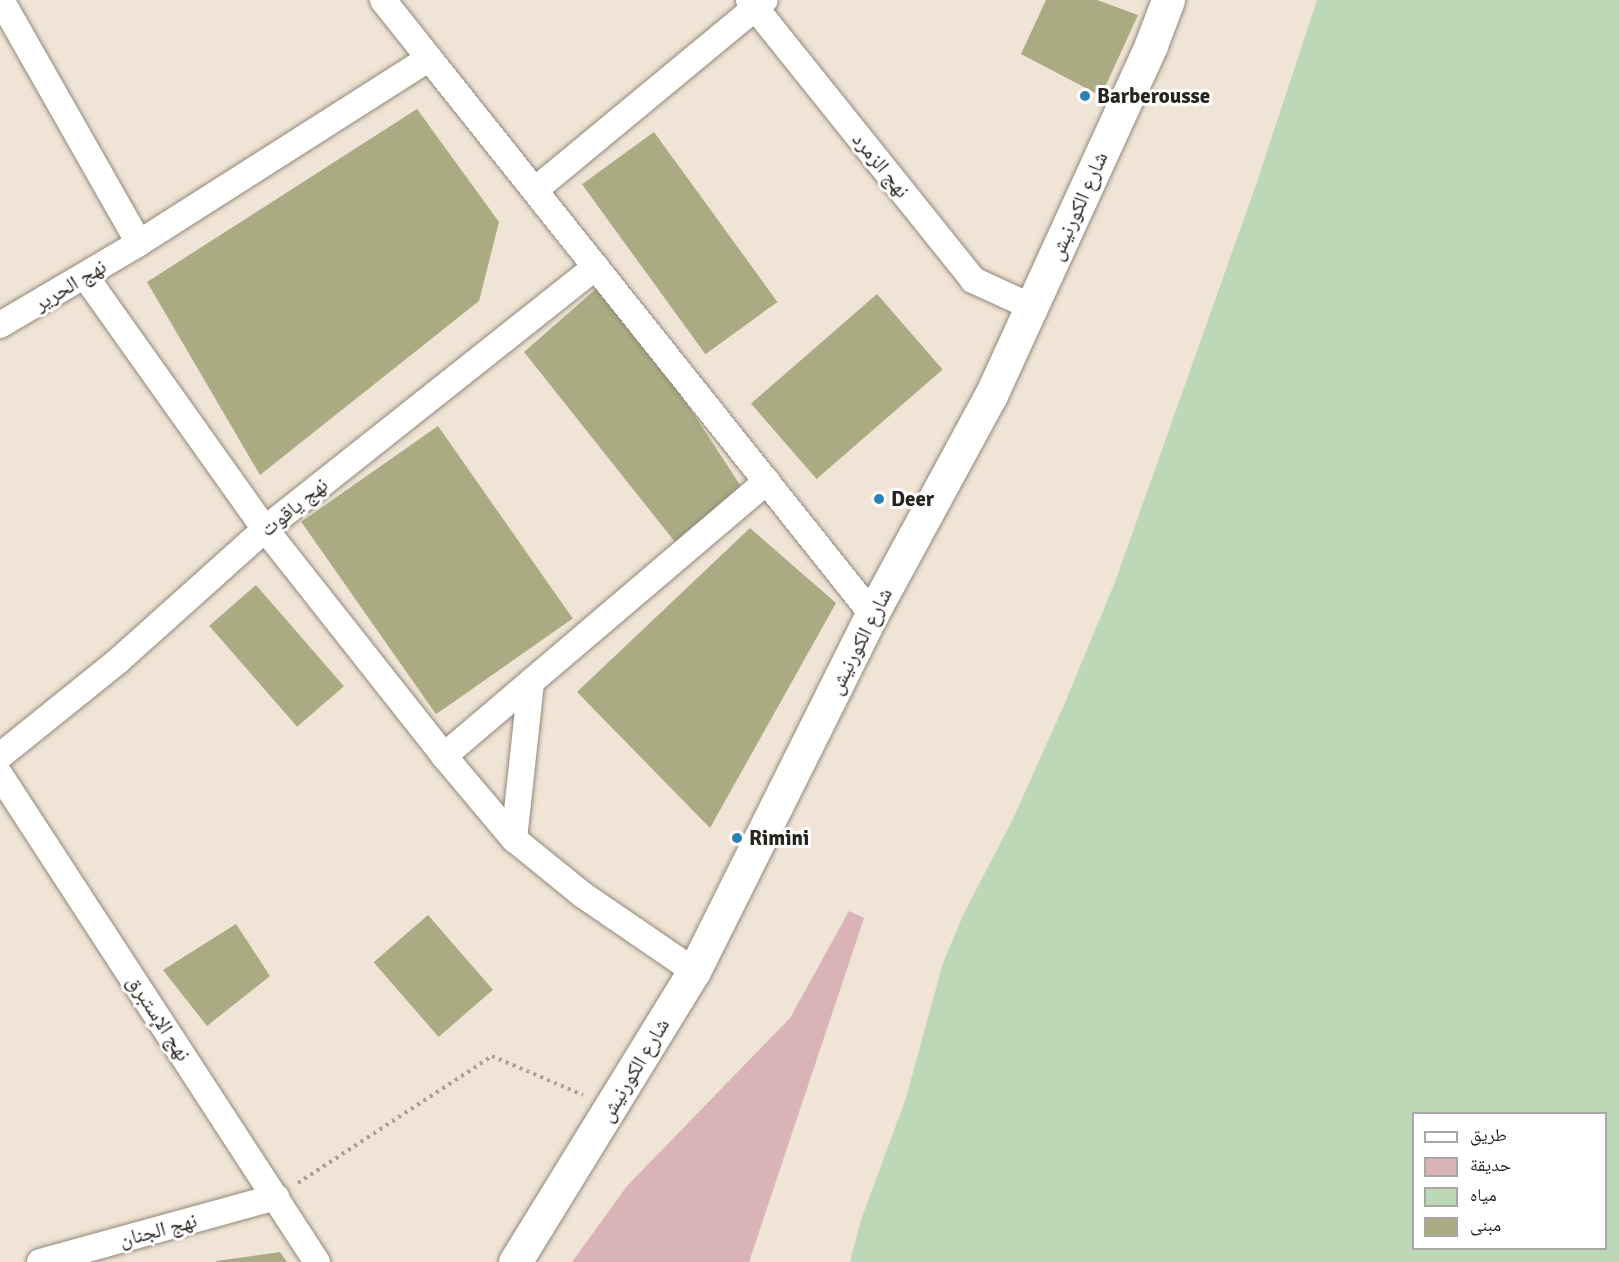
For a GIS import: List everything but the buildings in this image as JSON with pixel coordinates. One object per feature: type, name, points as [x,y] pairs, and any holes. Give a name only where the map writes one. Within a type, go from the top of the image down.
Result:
[{"type":"main road","name":"شارع الكورنيش","points":[[515,1262],[694,970],[872,614],[991,395],[1151,45],[1168,0]]},
{"type":"street","points":[[1,0],[139,243]]},
{"type":"street","points":[[384,0],[872,614]]},
{"type":"street","points":[[535,190],[757,3]]},
{"type":"street","name":"نهج الزمرد","points":[[757,3],[973,280],[1032,307]]},
{"type":"street","name":"نهج الحرير","points":[[0,326],[139,243],[429,58]]},
{"type":"street","name":"نهج ياقوت","points":[[0,756],[118,661],[265,529],[596,267]]},
{"type":"street","points":[[85,276],[265,529],[444,756],[514,839],[583,895],[694,970]]},
{"type":"street","points":[[444,756],[767,481]]},
{"type":"street","points":[[514,839],[531,682]]},
{"type":"street","name":"نهج الإستبرق","points":[[0,775],[317,1262]]},
{"type":"street","name":"نهج الجنان","points":[[40,1262],[276,1197]]},
{"type":"path","points":[[276,1197],[492,1056],[611,1107]]},
{"type":"green space","points":[[849,911],[864,918],[749,1262],[572,1262],[627,1186],[790,1018]]},
{"type":"water","points":[[1317,0],[1619,0],[1619,1262],[850,1262],[861,1220],[906,1098],[943,963],[964,913],[1013,819],[1115,582],[1257,182]]},
{"type":"place","name":"Barberousse","points":[[1085,96]]},
{"type":"place","name":"Deer","points":[[879,499]]},
{"type":"place","name":"Rimini","points":[[737,838]]}]
